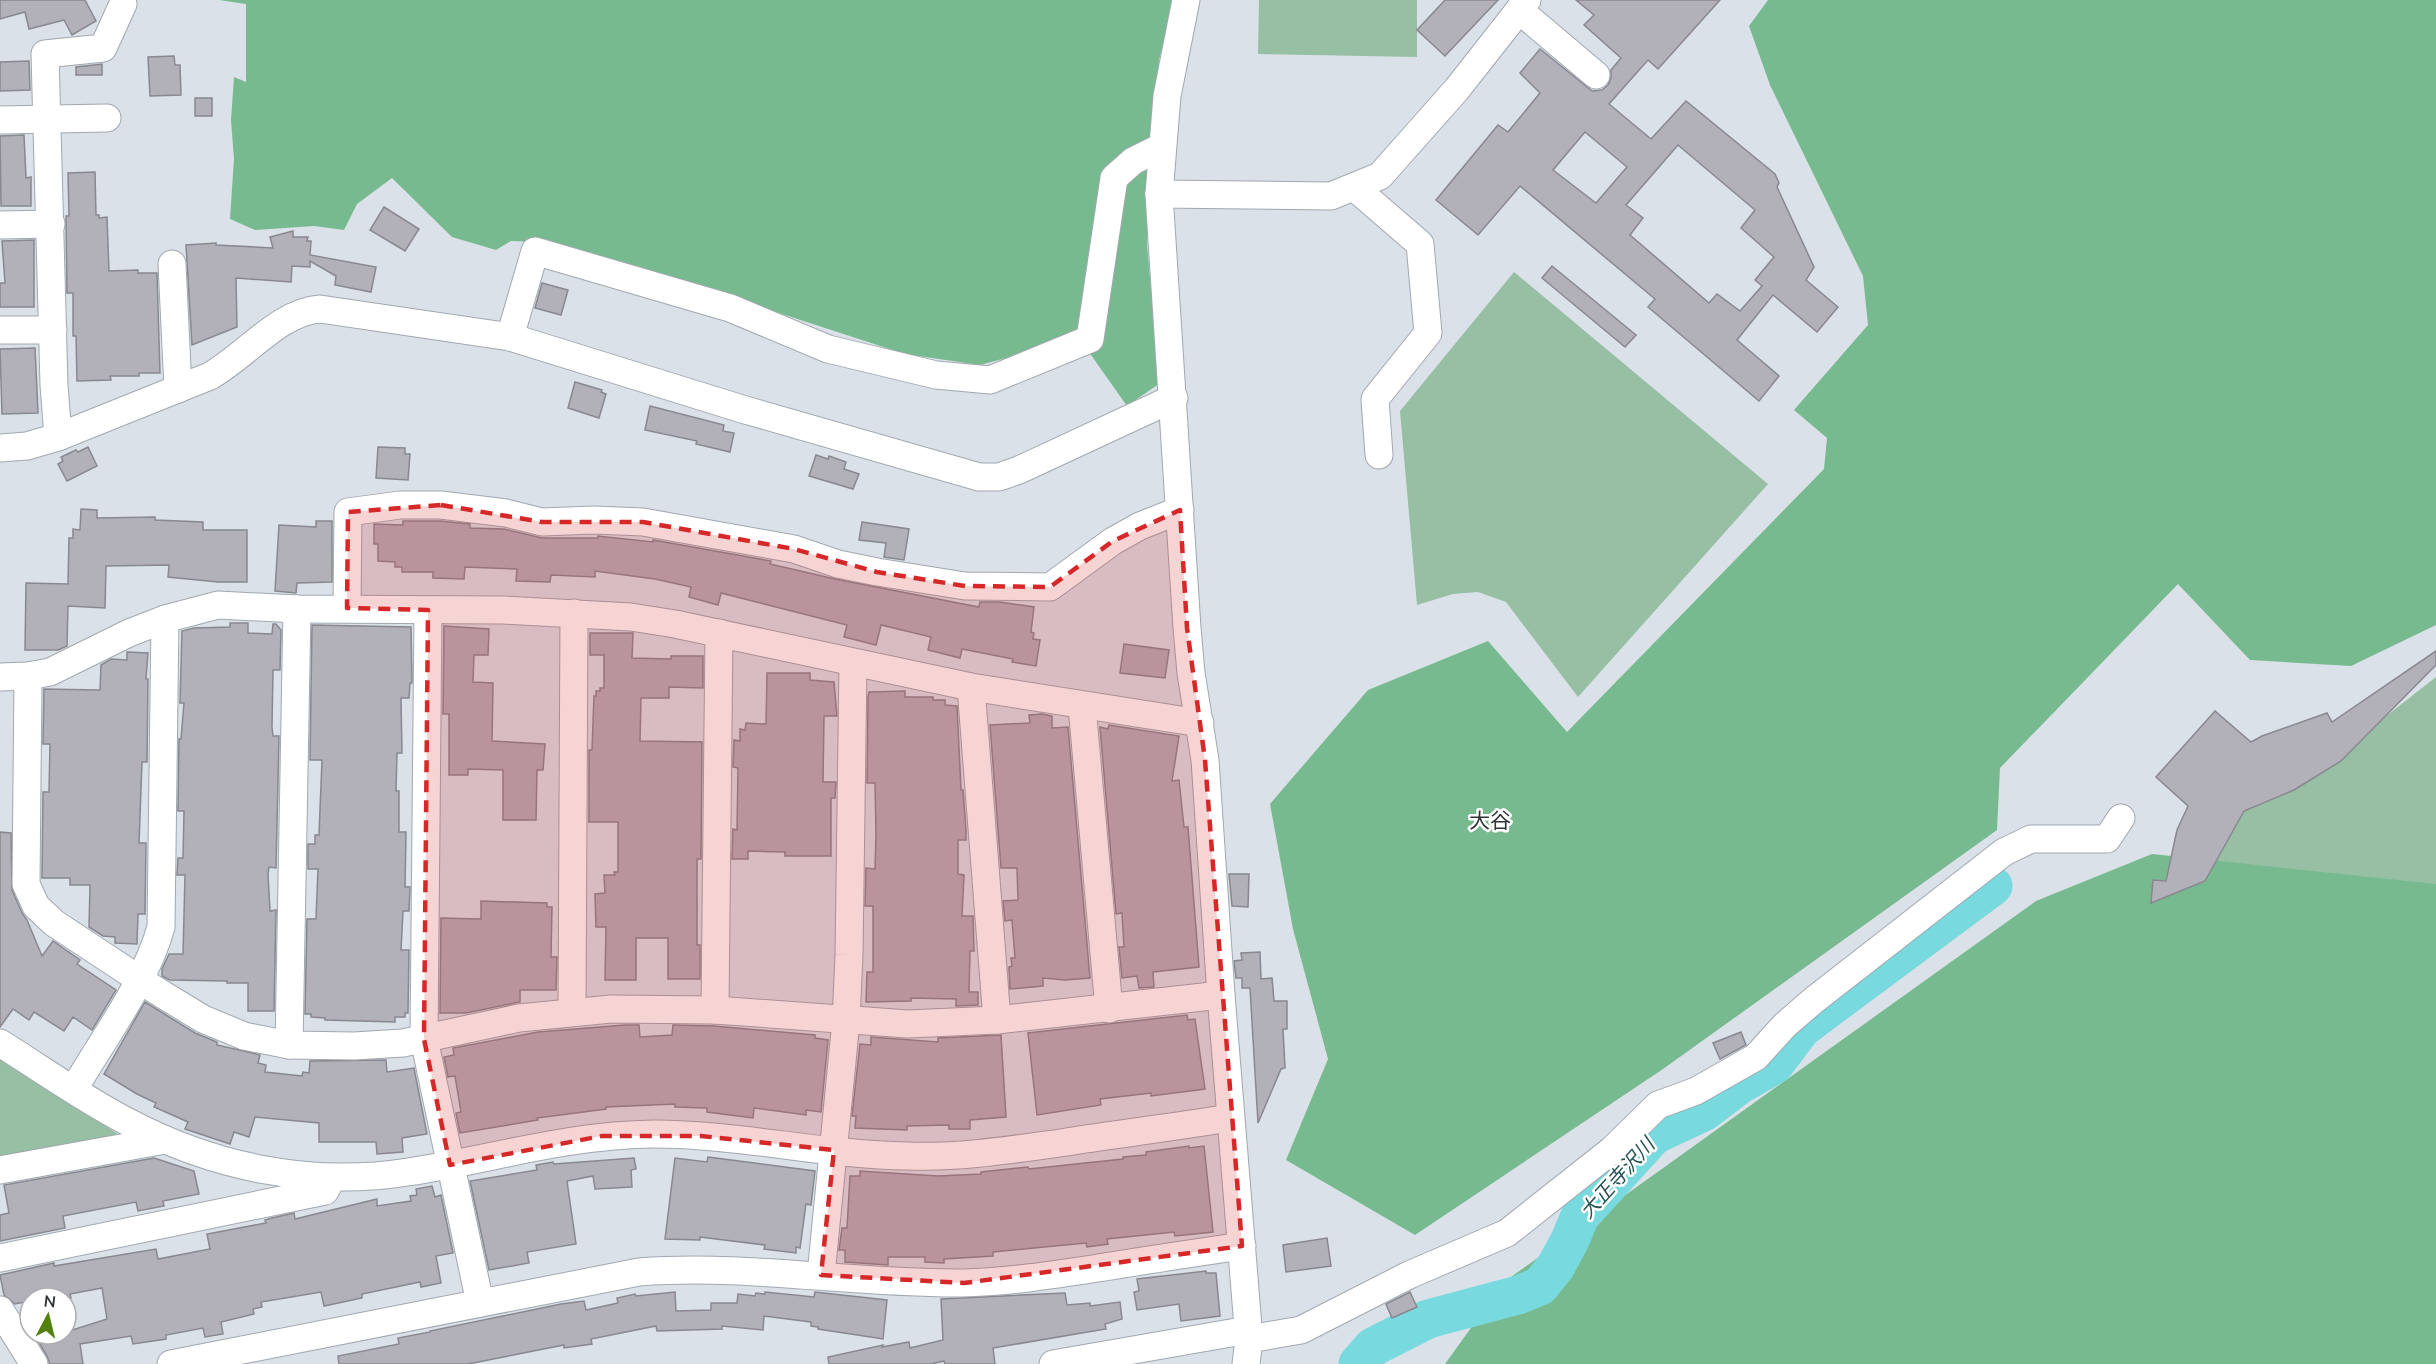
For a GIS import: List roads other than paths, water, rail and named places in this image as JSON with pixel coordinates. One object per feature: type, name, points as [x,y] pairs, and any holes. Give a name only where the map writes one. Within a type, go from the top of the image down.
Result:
[{"type":"street","points":[[1186,0],[1167,96],[1161,147],[1159,194],[1188,639],[1204,760],[1248,1345]]},
{"type":"street","points":[[58,436],[45,54],[103,48],[123,4]]},
{"type":"street","points":[[1159,194],[1331,196],[1380,176],[1457,89],[1523,5],[1596,75]]},
{"type":"street","points":[[0,120],[107,118]]},
{"type":"street","points":[[510,337],[535,251],[730,308],[828,349],[936,375],[990,380],[1090,339],[1114,178],[1133,161],[1161,147]]},
{"type":"street","points":[[1354,187],[1420,244],[1428,333],[1375,399],[1379,455]]},
{"type":"street","points":[[0,225],[51,225]]},
{"type":"street","points":[[172,264],[178,389]]},
{"type":"street","points":[[0,448],[27,446],[58,436],[210,376],[231,364],[291,316],[305,310],[321,309],[510,337],[742,409],[979,477],[999,477],[1019,470],[1174,398]]},
{"type":"street","points":[[0,330],[53,330]]},
{"type":"street","points":[[347,608],[348,512],[400,505],[441,505],[506,513],[542,522],[594,520],[643,522],[794,549],[838,564],[877,572],[965,586],[1050,587],[1131,531],[1180,510]]},
{"type":"street","points":[[0,677],[50,672],[109,641],[165,620],[218,605],[297,609],[574,613],[631,617],[719,633],[971,687],[1200,723]]},
{"type":"street","points":[[289,1045],[297,609]]},
{"type":"street","points":[[428,610],[424,1039],[480,1303]]},
{"type":"street","points":[[572,1012],[574,613]]},
{"type":"street","points":[[74,1089],[140,980],[153,954],[161,927],[165,620]]},
{"type":"street","points":[[715,1010],[719,633]]},
{"type":"street","points":[[822,1275],[846,1021],[853,663]]},
{"type":"street","points":[[28,676],[26,884],[36,906],[54,923],[140,980],[203,1019],[244,1036],[289,1045],[354,1046],[403,1043],[519,1018],[572,1012],[661,1008],[908,1024],[997,1020],[1221,995]]},
{"type":"street","points":[[971,687],[997,1020]]},
{"type":"street","points":[[1082,706],[1108,1009]]},
{"type":"street","points":[[1053,1364],[1248,1345],[1301,1330],[1409,1275],[1507,1233],[1605,1156],[1658,1105],[1696,1091],[1756,1057],[1785,1025],[1814,1000],[2004,852],[2031,839],[2107,839],[2121,818]]},
{"type":"street","points":[[0,1043],[124,1120],[165,1140],[232,1164],[332,1178],[370,1177],[450,1165],[529,1147],[613,1135],[668,1134],[710,1137],[907,1156],[967,1155],[1230,1118]]},
{"type":"street","points":[[0,1170],[165,1140]]},
{"type":"street","points":[[225,1210],[232,1164]]},
{"type":"street","points":[[0,1258],[325,1191],[332,1178]]},
{"type":"street","points":[[171,1364],[639,1272],[694,1269],[964,1283],[1051,1275],[1242,1246]]},
{"type":"street","points":[[0,1310],[33,1364]]},
{"type":"waterway","name":"大正寺沢川","points":[[1358,1364],[1373,1347],[1428,1319],[1518,1295],[1540,1286],[1556,1266],[1580,1216],[1654,1135],[1705,1111],[1739,1085],[1774,1065],[1802,1028],[1993,886]]},
{"type":"district","name":"大谷","points":[[1490,821]]}]
